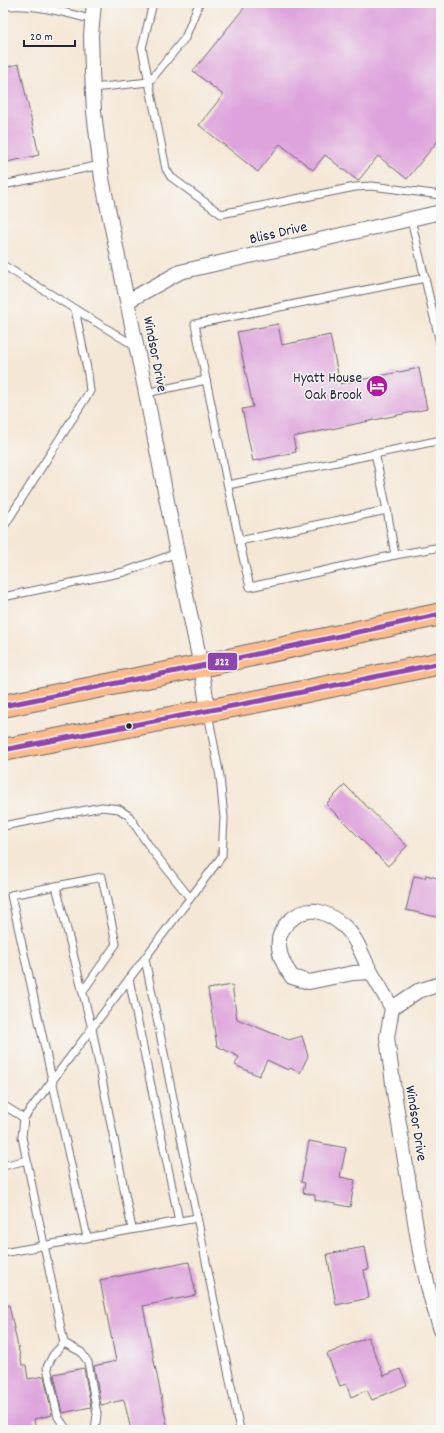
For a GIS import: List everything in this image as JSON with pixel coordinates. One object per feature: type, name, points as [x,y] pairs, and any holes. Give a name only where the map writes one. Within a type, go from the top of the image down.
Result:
[{"type":"main road","points":[[3,706],[201,666],[441,614]]},
{"type":"main road","points":[[3,750],[264,700],[441,663]]},
{"type":"street","name":"Windsor Drive","points":[[94,3],[91,35],[94,112],[101,166],[177,553],[201,666],[208,710]]},
{"type":"street","name":"Bliss Drive","points":[[128,301],[180,272],[441,212]]},
{"type":"street","points":[[371,972],[353,973],[309,982],[292,977],[283,963],[278,946],[281,930],[291,919],[302,913],[315,911],[329,915],[346,928],[359,947],[371,972],[392,1008],[418,991],[441,984]]},
{"type":"street","name":"Windsor Drive","points":[[392,1008],[387,1037],[396,1099],[420,1252],[430,1295],[441,1330]]},
{"type":"lane","points":[[153,3],[142,48],[150,82],[166,169],[171,177],[221,214],[372,186],[441,195]]},
{"type":"lane","points":[[93,88],[150,82],[185,38],[199,3]]},
{"type":"lane","points":[[3,7],[13,4],[61,11],[93,20]]},
{"type":"lane","points":[[3,185],[101,166]]},
{"type":"lane","points":[[411,219],[441,347]]},
{"type":"lane","points":[[3,266],[137,348]]},
{"type":"lane","points":[[425,278],[195,324],[238,541],[250,587],[441,547]]},
{"type":"lane","points":[[3,528],[90,391],[75,309]]},
{"type":"lane","points":[[146,393],[206,380]]},
{"type":"lane","points":[[228,485],[441,440]]},
{"type":"lane","points":[[375,453],[395,556]]},
{"type":"lane","points":[[238,541],[387,510]]},
{"type":"lane","points":[[3,597],[124,572],[177,553]]},
{"type":"lane","points":[[64,1343],[22,1138],[24,1118],[222,856],[224,818],[220,777],[208,710]]},
{"type":"lane","points":[[3,826],[102,807],[120,809],[129,816],[151,849],[190,898]]},
{"type":"lane","points":[[83,991],[116,944],[102,877],[11,895],[87,1237]]},
{"type":"lane","points":[[56,886],[92,1029],[132,1229]]},
{"type":"lane","points":[[145,958],[240,1430]]},
{"type":"lane","points":[[129,979],[179,1221]]},
{"type":"lane","points":[[3,1105],[24,1118]]},
{"type":"lane","points":[[3,1166],[27,1160]]},
{"type":"lane","points":[[3,1253],[197,1218]]},
{"type":"lane","points":[[64,1343],[53,1355],[47,1367],[58,1417],[67,1430]]},
{"type":"lane","points":[[64,1343],[81,1352],[88,1362],[97,1414],[95,1430]]},
{"type":"building","points":[[248,3],[441,3],[441,137],[407,179],[378,156],[358,181],[325,155],[313,170],[280,144],[258,172],[199,125],[223,95],[193,71]]},
{"type":"building","points":[[19,64],[39,155],[3,163],[3,68]]},
{"type":"building","name":"Hyatt House Oak Brook","points":[[278,324],[282,345],[330,335],[340,384],[419,368],[427,409],[293,437],[296,452],[253,461],[242,409],[253,407],[237,332]]},
{"type":"building","points":[[345,785],[407,846],[388,866],[326,804]]},
{"type":"building","points":[[426,875],[441,879],[441,918],[406,910],[414,876],[425,878]]},
{"type":"building","points":[[232,985],[237,1019],[289,1040],[302,1036],[308,1056],[300,1073],[290,1068],[288,1070],[267,1060],[259,1076],[235,1065],[239,1057],[217,1046],[208,989]]},
{"type":"building","points":[[309,1141],[346,1148],[340,1177],[355,1180],[350,1207],[315,1200],[315,1195],[303,1193],[305,1183],[301,1182]]},
{"type":"building","points":[[365,1247],[369,1269],[364,1270],[369,1298],[336,1305],[327,1254]]},
{"type":"building","points":[[189,1262],[196,1295],[143,1306],[168,1430],[131,1430],[124,1400],[101,1405],[94,1366],[116,1361],[100,1280]]},
{"type":"building","points":[[9,1305],[22,1365],[26,1365],[28,1379],[44,1376],[52,1415],[34,1419],[36,1430],[3,1430],[3,1306]]},
{"type":"building","points":[[368,1337],[384,1376],[400,1369],[407,1385],[372,1400],[367,1390],[351,1397],[346,1384],[340,1386],[327,1354]]},
{"type":"building","points":[[84,1368],[91,1407],[62,1413],[54,1374]]},
{"type":"transit line","name":"322","points":[[3,706],[201,666],[441,614]]},
{"type":"transit line","name":"322","points":[[3,750],[264,700],[441,663]]},
{"type":"place","name":"Hyatt House Oak Brook","points":[[377,386]]}]
